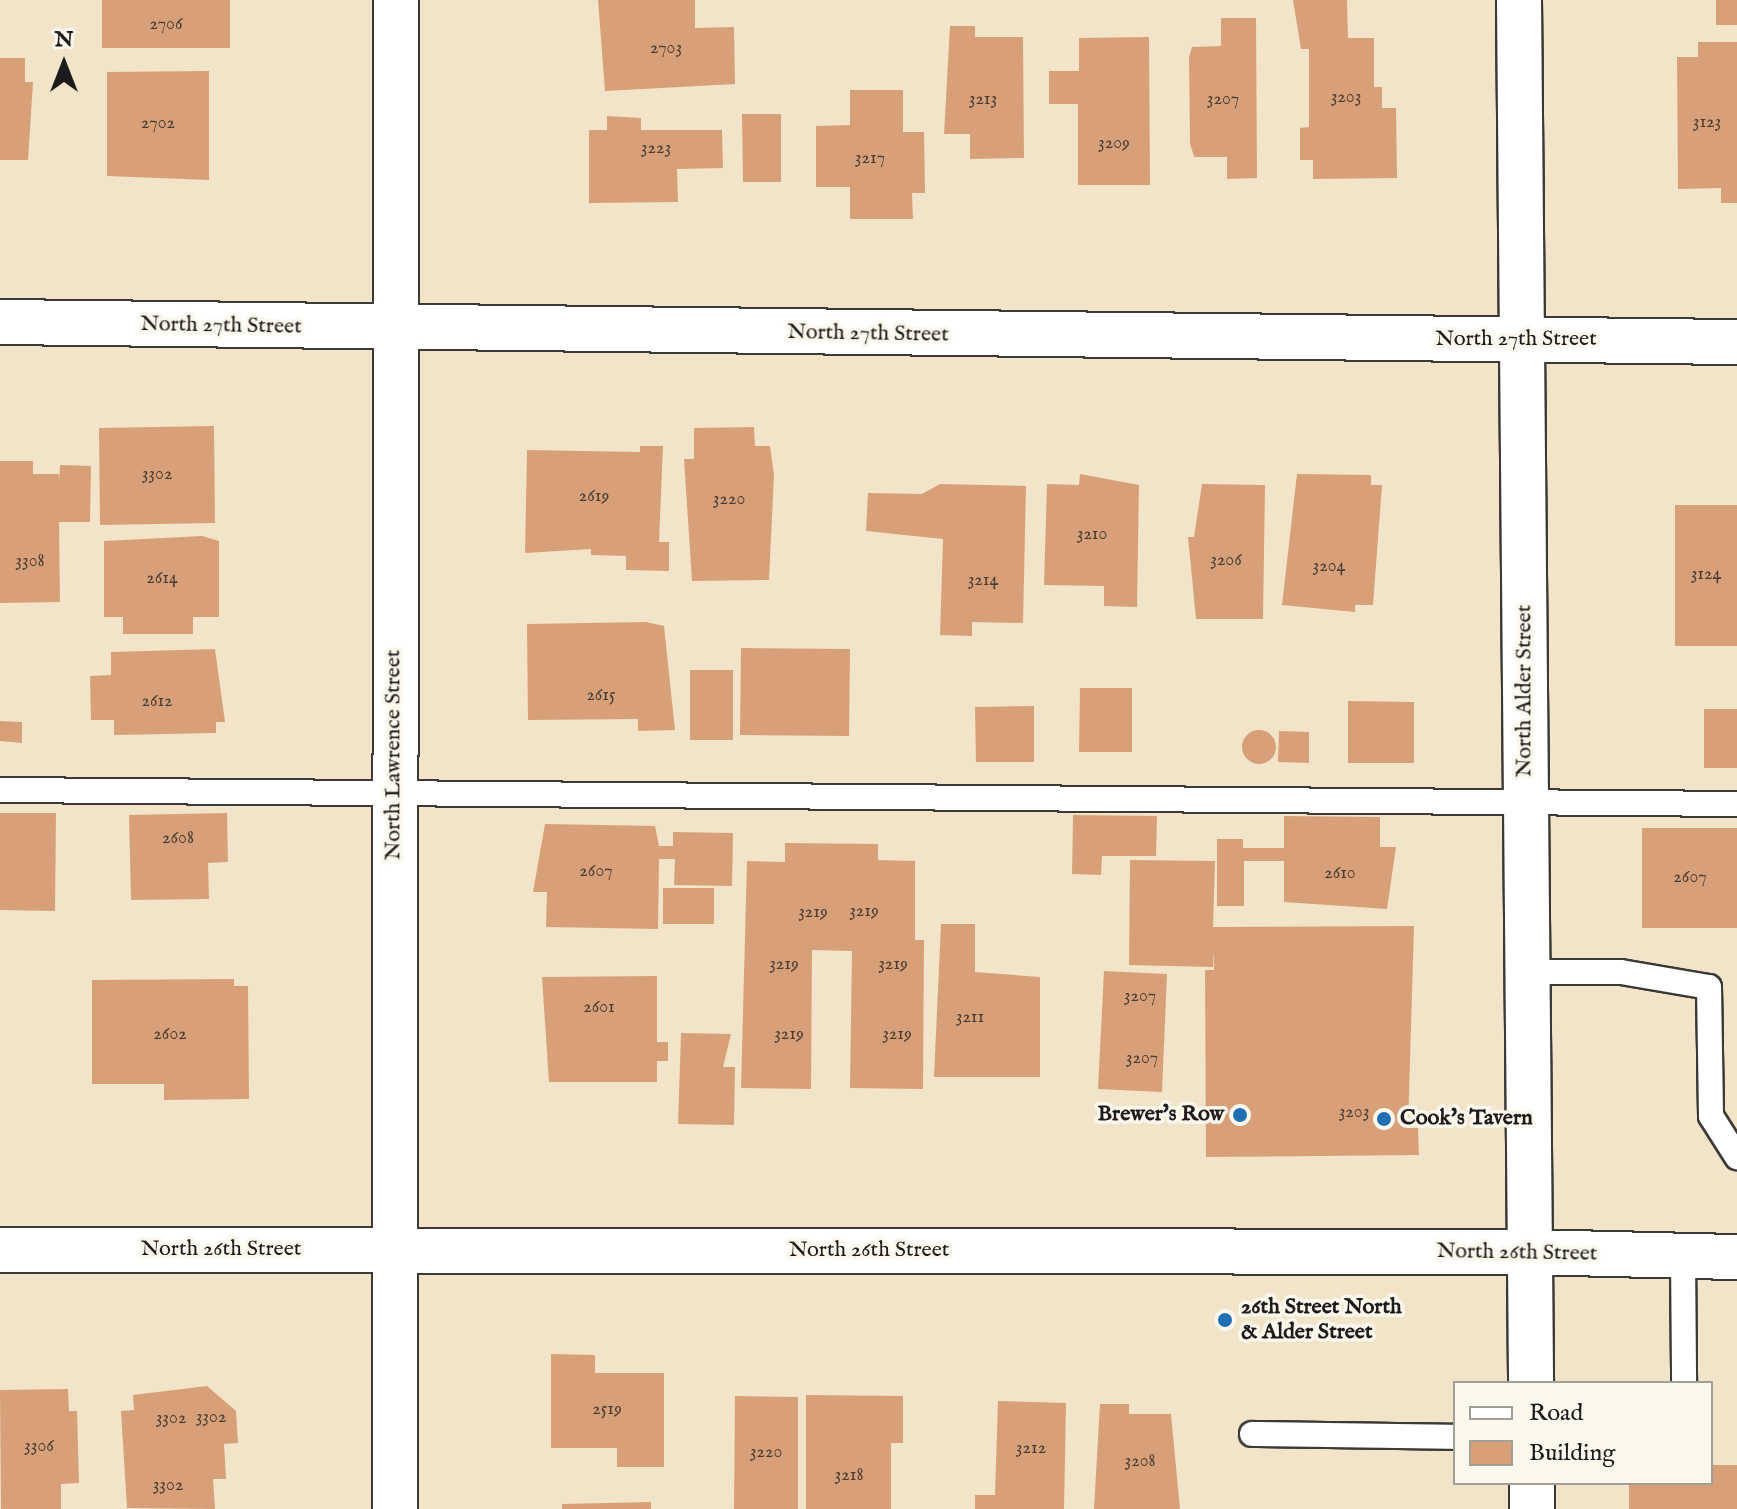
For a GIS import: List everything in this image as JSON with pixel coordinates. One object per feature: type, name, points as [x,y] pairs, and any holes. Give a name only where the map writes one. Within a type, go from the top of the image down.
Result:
[{"type":"street","name":"North Lawrence Street","points":[[395,1509],[396,0]]},
{"type":"street","name":"North Alder Street","points":[[1519,0],[1531,1381]]},
{"type":"street","name":"North 27th Street","points":[[0,322],[395,329],[1737,342]]},
{"type":"street","name":"North 26th Street","points":[[0,1250],[1529,1252],[1737,1257]]},
{"type":"street","points":[[1532,1485],[1532,1509]]},
{"type":"lane","points":[[0,790],[1737,804]]},
{"type":"lane","points":[[1527,972],[1621,972],[1709,987],[1711,1116],[1737,1157]]},
{"type":"lane","points":[[1683,1256],[1684,1381]]},
{"type":"lane","points":[[1252,1434],[1453,1437]]},
{"type":"building","points":[[102,0],[230,0],[230,48],[102,48]]},
{"type":"building","points":[[598,0],[695,0],[695,28],[734,27],[735,84],[605,91]]},
{"type":"building","points":[[1293,0],[1347,0],[1348,38],[1374,38],[1374,87],[1382,87],[1382,108],[1396,108],[1397,178],[1313,179],[1313,160],[1300,160],[1300,128],[1309,127],[1309,49],[1301,49]]},
{"type":"building","points":[[1716,0],[1737,0],[1737,25],[1716,25]]},
{"type":"building","points":[[1221,18],[1256,18],[1257,178],[1227,179],[1227,157],[1194,157],[1190,143],[1189,57],[1192,47],[1221,46]]},
{"type":"building","points":[[950,26],[975,26],[975,37],[1023,37],[1024,158],[970,159],[970,134],[944,134]]},
{"type":"building","points":[[1149,37],[1150,185],[1078,185],[1078,104],[1049,104],[1049,71],[1079,71],[1079,38]]},
{"type":"building","points":[[1698,42],[1737,42],[1737,203],[1721,203],[1721,188],[1678,189],[1677,57],[1698,57]]},
{"type":"building","points":[[0,58],[25,58],[25,82],[33,82],[28,160],[0,160]]},
{"type":"building","points":[[209,71],[209,180],[107,176],[107,72]]},
{"type":"building","points":[[850,90],[903,90],[903,132],[924,132],[925,193],[912,193],[913,219],[850,219],[850,187],[816,187],[816,126],[850,125]]},
{"type":"building","points":[[742,114],[781,114],[781,182],[743,182]]},
{"type":"building","points":[[607,116],[641,118],[641,130],[722,130],[723,168],[677,169],[678,202],[589,203],[589,130],[607,130]]},
{"type":"building","points":[[214,426],[215,523],[100,525],[99,428]]},
{"type":"building","points":[[754,427],[755,446],[770,446],[774,475],[769,580],[692,581],[684,459],[694,459],[694,428]]},
{"type":"building","points":[[640,446],[663,446],[659,542],[669,542],[669,571],[626,570],[626,556],[591,555],[591,549],[525,553],[527,450],[640,452]]},
{"type":"building","points":[[0,461],[33,461],[33,474],[59,474],[59,484],[60,465],[91,466],[90,522],[59,522],[60,602],[0,603]]},
{"type":"building","points":[[1080,474],[1139,485],[1137,607],[1104,606],[1104,586],[1044,585],[1047,484],[1079,485]]},
{"type":"building","points":[[1297,474],[1371,475],[1371,485],[1382,485],[1373,605],[1355,605],[1355,612],[1282,605]]},
{"type":"building","points":[[940,484],[1026,486],[1023,623],[972,622],[972,636],[940,635],[943,539],[866,531],[868,493],[922,494]]},
{"type":"building","points":[[1202,484],[1265,485],[1263,619],[1196,619],[1188,537],[1194,537]]},
{"type":"building","points":[[1675,505],[1737,505],[1737,646],[1675,646]]},
{"type":"building","points":[[202,536],[219,541],[219,617],[193,617],[193,634],[123,634],[123,617],[104,617],[104,541]]},
{"type":"building","points":[[646,622],[664,626],[675,730],[638,731],[638,719],[528,720],[527,624]]},
{"type":"building","points":[[741,648],[850,649],[849,736],[740,735]]},
{"type":"building","points":[[215,649],[225,722],[216,722],[216,733],[114,735],[114,720],[91,720],[90,676],[111,675],[111,652]]},
{"type":"building","points":[[690,670],[733,670],[733,740],[690,740]]},
{"type":"building","points":[[1080,688],[1132,688],[1132,752],[1079,752]]},
{"type":"building","points":[[1348,701],[1414,702],[1414,763],[1348,763]]},
{"type":"building","points":[[1034,706],[1034,762],[976,762],[975,707]]},
{"type":"building","points":[[1704,709],[1737,709],[1737,768],[1704,768]]},
{"type":"building","points":[[0,721],[22,722],[22,743],[0,741]]},
{"type":"building","points":[[1259,730],[1271,735],[1276,747],[1271,759],[1259,764],[1247,759],[1242,747],[1247,735]]},
{"type":"building","points":[[1279,731],[1309,732],[1309,763],[1278,762]]},
{"type":"building","points":[[0,813],[56,813],[55,911],[0,910]]},
{"type":"building","points":[[227,813],[228,862],[208,863],[209,899],[131,900],[129,815]]},
{"type":"building","points":[[1073,815],[1157,816],[1156,856],[1102,856],[1101,875],[1072,874]]},
{"type":"building","points":[[1284,816],[1380,817],[1380,847],[1396,847],[1387,909],[1284,902],[1284,861],[1244,861],[1244,906],[1217,906],[1217,839],[1243,839],[1243,848],[1284,848]]},
{"type":"building","points":[[545,824],[655,826],[659,846],[673,846],[673,832],[733,833],[732,886],[674,885],[675,859],[659,859],[658,929],[546,927],[547,892],[533,892]]},
{"type":"building","points":[[1642,828],[1737,828],[1737,928],[1642,928]]},
{"type":"building","points":[[785,843],[878,844],[878,860],[915,861],[915,940],[924,940],[923,1089],[850,1088],[852,951],[812,950],[811,1089],[741,1088],[747,861],[785,862]]},
{"type":"building","points":[[1130,860],[1215,861],[1213,927],[1414,926],[1408,1128],[1418,1128],[1419,1155],[1206,1157],[1205,970],[1214,970],[1214,951],[1213,967],[1129,965]]},
{"type":"building","points":[[663,888],[714,888],[714,924],[663,924]]},
{"type":"building","points":[[941,924],[975,924],[975,972],[1040,977],[1040,1077],[934,1077]]},
{"type":"building","points":[[1104,971],[1167,974],[1162,1092],[1098,1089]]},
{"type":"building","points":[[657,976],[657,1042],[668,1042],[668,1061],[657,1061],[657,1082],[549,1082],[542,977]]},
{"type":"building","points":[[234,979],[234,986],[248,986],[249,1099],[164,1100],[164,1084],[92,1084],[92,980]]},
{"type":"building","points":[[681,1033],[731,1034],[723,1067],[735,1067],[734,1125],[678,1124]]},
{"type":"building","points":[[551,1354],[595,1355],[595,1373],[664,1373],[664,1467],[617,1467],[617,1448],[551,1448]]},
{"type":"building","points":[[207,1386],[236,1411],[238,1443],[224,1444],[226,1479],[213,1479],[215,1509],[127,1508],[121,1411],[134,1410],[133,1395]]},
{"type":"building","points":[[68,1389],[69,1411],[77,1411],[79,1483],[61,1484],[61,1509],[1,1509],[0,1390]]},
{"type":"building","points":[[806,1395],[903,1396],[903,1443],[891,1443],[891,1509],[806,1509]]},
{"type":"building","points":[[735,1396],[798,1397],[798,1509],[734,1509]]},
{"type":"building","points":[[998,1401],[1066,1403],[1064,1509],[975,1509],[975,1495],[995,1495]]},
{"type":"building","points":[[1100,1404],[1129,1404],[1129,1414],[1171,1414],[1180,1509],[1094,1509]]},
{"type":"building","points":[[1713,1465],[1737,1465],[1737,1509],[1629,1509],[1629,1485],[1713,1485]]},
{"type":"building","points":[[651,1502],[651,1509],[562,1509],[562,1504]]},
{"type":"place","name":"Brewer's Row","points":[[1240,1115]]},
{"type":"place","name":"Cook's Tavern","points":[[1384,1119]]},
{"type":"place","name":"26th Street North & Alder Street","points":[[1225,1320]]}]
